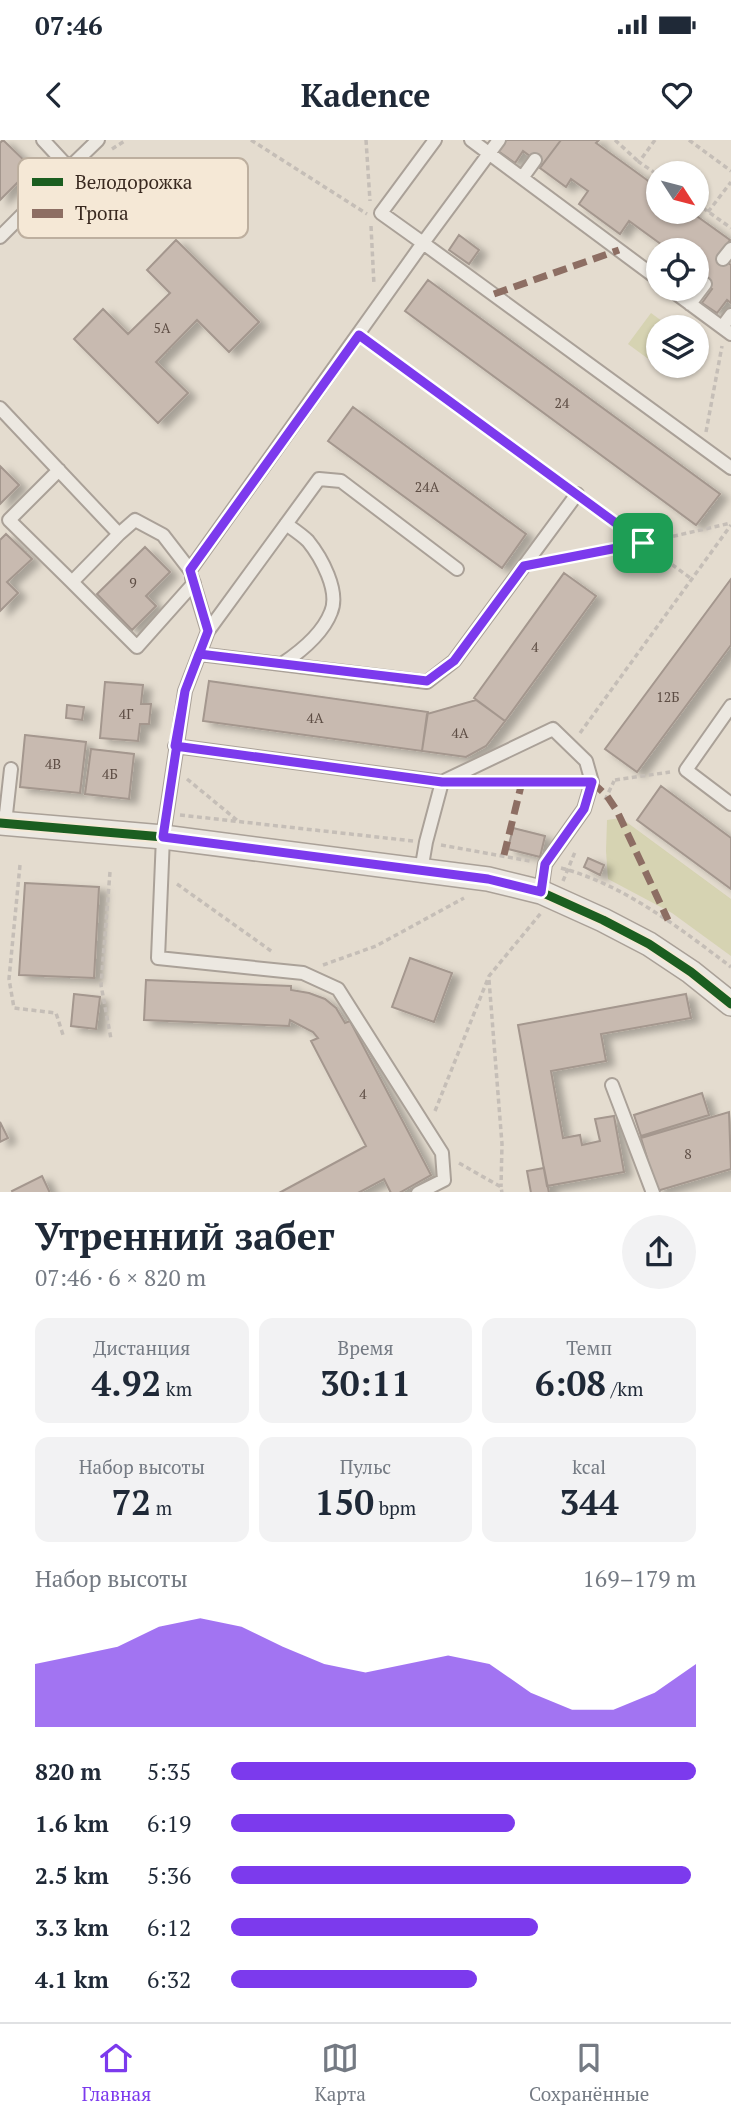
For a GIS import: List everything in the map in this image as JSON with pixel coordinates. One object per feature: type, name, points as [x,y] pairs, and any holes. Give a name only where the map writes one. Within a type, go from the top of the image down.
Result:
[{"type":"street","points":[[2,823],[163,837],[488,879],[547,895],[603,920],[649,944],[691,972],[731,1004]]},
{"type":"lane","points":[[43,140],[60,158]]},
{"type":"lane","points":[[79,158],[98,140]]},
{"type":"lane","points":[[435,140],[381,213],[731,468]]},
{"type":"lane","points":[[471,140],[646,270]]},
{"type":"lane","points":[[190,570],[499,140]]},
{"type":"lane","points":[[522,178],[535,160]]},
{"type":"lane","points":[[0,237],[18,219]]},
{"type":"lane","points":[[686,301],[726,331],[731,315]]},
{"type":"lane","points":[[0,408],[119,534]]},
{"type":"lane","points":[[59,470],[9,520],[137,647],[194,583]]},
{"type":"lane","points":[[418,1192],[444,1180],[442,1153],[338,989],[303,973],[158,958],[160,872],[175,746],[185,691],[208,631],[319,479],[341,481],[457,569]]},
{"type":"lane","points":[[199,654],[427,681],[454,661],[577,494]]},
{"type":"lane","points":[[72,582],[135,520],[163,535],[190,570],[208,631]]},
{"type":"lane","points":[[282,664],[321,629],[332,611],[333,596],[324,568],[307,541],[286,524]]},
{"type":"lane","points":[[731,706],[686,769],[731,804]]},
{"type":"lane","points":[[175,746],[442,782],[553,729],[572,744],[586,761],[592,782],[584,809],[545,864],[547,895]]},
{"type":"lane","points":[[2,823],[11,769]]},
{"type":"lane","points":[[421,871],[442,782]]},
{"type":"lane","points":[[612,1085],[653,1192]]},
{"type":"path","points":[[251,140],[371,216],[381,213]]},
{"type":"path","points":[[615,140],[646,167]]},
{"type":"path","points":[[639,162],[655,140]]},
{"type":"path","points":[[689,140],[731,171]]},
{"type":"path","points":[[709,211],[731,182]]},
{"type":"path","points":[[709,213],[731,228]]},
{"type":"path","points":[[703,447],[726,331]]},
{"type":"path","points":[[359,335],[693,579]]},
{"type":"path","points":[[524,566],[731,524]]},
{"type":"path","points":[[572,744],[731,524]]},
{"type":"path","points":[[172,768],[240,822]]},
{"type":"path","points":[[482,782],[592,782],[686,769]]},
{"type":"path","points":[[600,808],[614,780]]},
{"type":"path","points":[[428,1129],[489,976],[547,895],[569,870],[578,841]]},
{"type":"path","points":[[20,865],[9,979],[14,1008],[56,1013],[64,1038]]},
{"type":"path","points":[[110,872],[101,985],[111,1039]]},
{"type":"path","points":[[160,872],[303,973],[376,946],[473,893]]},
{"type":"path","points":[[489,976],[502,1144],[502,1190]]},
{"type":"path","points":[[442,1153],[502,1190]]},
{"type":"shaded area","points":[[646,320],[646,357],[628,344]]},
{"type":"shaded area","points":[[621,818],[731,899],[731,956],[672,913],[608,879],[607,820]]},
{"type":"building","points":[[3,140],[22,158],[18,158],[18,182],[0,200],[0,143]]},
{"type":"building","points":[[506,140],[561,140],[542,165],[523,151],[515,163],[498,151]]},
{"type":"building","points":[[561,140],[599,140],[596,143],[646,179],[646,224],[708,224],[730,240],[718,256],[731,265],[731,303],[727,300],[717,313],[702,303],[709,301],[712,289],[709,287],[709,238],[652,238],[629,221],[620,234],[579,204],[588,191],[571,179],[566,187],[540,168]]},
{"type":"building","points":[[459,235],[479,250],[469,264],[449,250]]},
{"type":"building","points":[[176,240],[259,322],[229,352],[197,320],[156,362],[188,393],[158,423],[74,339],[103,309],[128,334],[170,293],[147,270]]},
{"type":"building","points":[[428,280],[720,494],[696,525],[405,311]]},
{"type":"building","points":[[353,407],[526,534],[502,568],[328,441]]},
{"type":"building","points":[[0,466],[19,485],[0,504]]},
{"type":"building","points":[[6,534],[32,559],[7,582],[18,593],[0,611],[0,540]]},
{"type":"building","points":[[145,547],[170,572],[146,596],[156,606],[132,630],[97,594]]},
{"type":"building","points":[[564,573],[596,596],[505,721],[474,698]]},
{"type":"building","points":[[731,579],[731,645],[637,772],[605,749]]},
{"type":"building","points":[[209,681],[428,712],[422,751],[203,721]]},
{"type":"building","points":[[105,682],[143,685],[141,704],[151,704],[149,724],[140,724],[138,741],[100,738]]},
{"type":"building","points":[[476,700],[505,721],[486,746],[466,757],[422,751],[427,714]]},
{"type":"building","points":[[67,705],[84,707],[82,720],[66,718]]},
{"type":"building","points":[[25,735],[86,742],[80,793],[20,787]]},
{"type":"building","points":[[91,749],[134,754],[129,799],[85,794]]},
{"type":"building","points":[[661,786],[731,838],[731,889],[637,820]]},
{"type":"building","points":[[513,828],[545,836],[540,857],[508,849]]},
{"type":"building","points":[[588,858],[604,865],[600,875],[584,867]]},
{"type":"building","points":[[25,883],[99,887],[94,978],[19,975]]},
{"type":"building","points":[[410,958],[452,973],[434,1022],[392,1007]]},
{"type":"building","points":[[146,980],[291,986],[291,990],[325,999],[336,1008],[345,1023],[350,1021],[431,1175],[401,1192],[390,1192],[384,1179],[360,1192],[281,1192],[366,1146],[311,1041],[318,1038],[313,1032],[290,1020],[289,1026],[144,1020]]},
{"type":"building","points":[[74,994],[100,997],[96,1029],[71,1026]]},
{"type":"building","points":[[686,994],[691,1018],[601,1034],[606,1061],[551,1071],[563,1138],[580,1135],[582,1145],[600,1141],[595,1119],[614,1116],[624,1172],[547,1186],[518,1025]]},
{"type":"building","points":[[702,1093],[709,1115],[641,1136],[634,1115]]},
{"type":"building","points":[[729,1112],[731,1169],[657,1191],[641,1138]]},
{"type":"building","points":[[0,1122],[8,1138],[0,1142]]},
{"type":"building","points":[[544,1168],[549,1192],[531,1192],[527,1171]]},
{"type":"building","points":[[42,1176],[50,1192],[12,1192]]},
{"type":"marked path","points":[[494,294],[619,250]]},
{"type":"marked path","points":[[504,855],[522,782]]},
{"type":"marked path","points":[[592,782],[607,796],[617,811],[668,920]]},
{"type":"cycle path","points":[[0,823],[163,837],[488,879],[541,892],[649,944],[691,972],[731,1004]]},
{"type":"route","points":[[643,543],[359,335],[190,570],[208,631],[199,654],[185,691],[175,746],[442,782],[592,782],[584,809],[545,864],[541,892],[488,879],[163,837],[175,746],[185,691],[199,654],[427,681],[454,661],[524,566],[643,543]]}]
